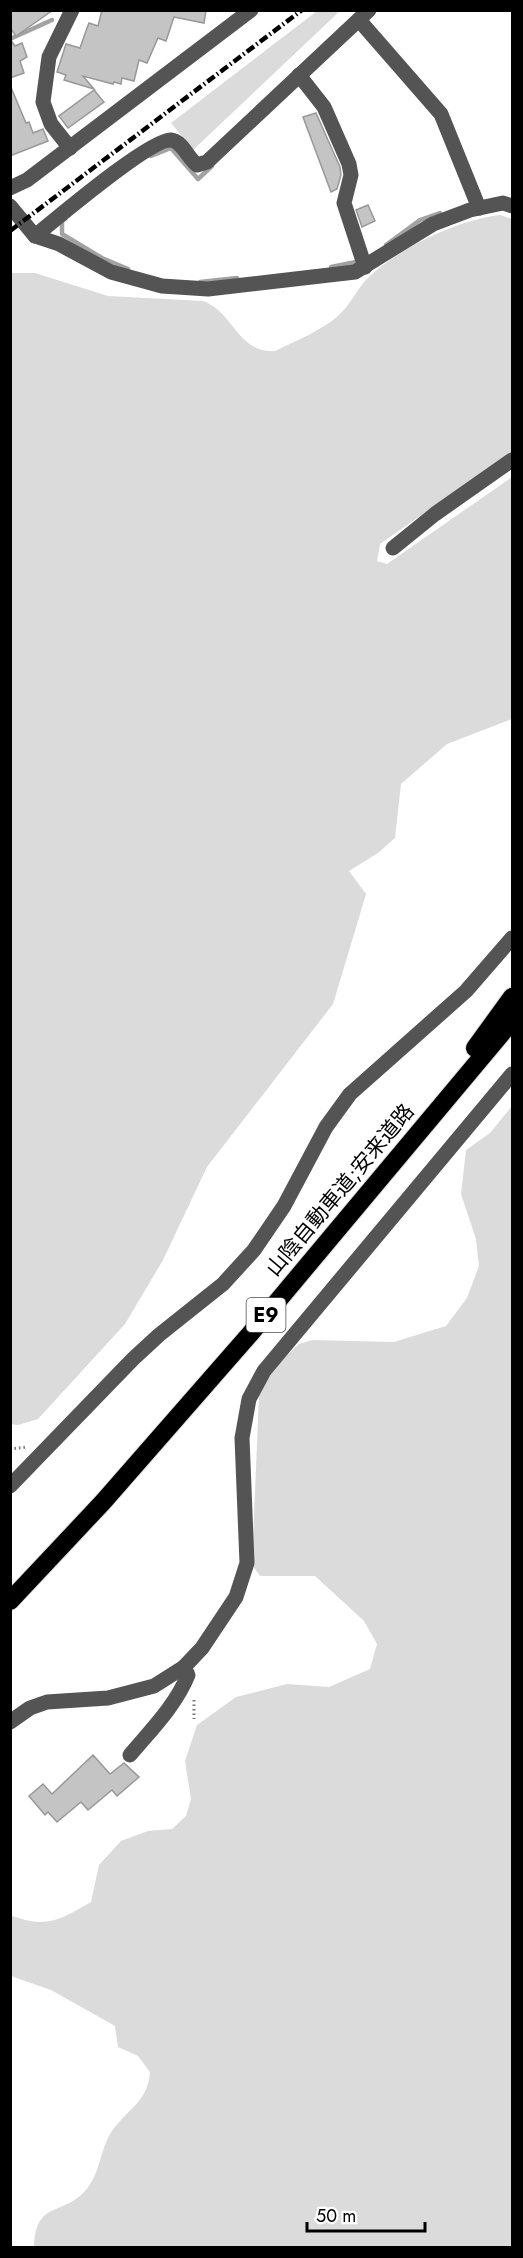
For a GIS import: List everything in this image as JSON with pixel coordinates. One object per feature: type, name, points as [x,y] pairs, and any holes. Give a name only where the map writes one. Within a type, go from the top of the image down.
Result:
[{"type":"highway","points":[[394,1159],[513,997]]},
{"type":"highway","name":"山陰自動車道;安来道路","points":[[10,1601],[103,1502],[250,1334],[394,1159],[513,1022]]},
{"type":"street","points":[[70,148],[51,124],[43,102],[49,57],[72,10]]},
{"type":"street","points":[[10,188],[27,180],[251,10]]},
{"type":"street","points":[[35,236],[142,153],[164,141],[174,140],[197,165],[207,162],[364,15],[441,114],[479,208]]},
{"type":"street","points":[[299,75],[324,107],[349,164],[351,175],[344,203],[365,267]]},
{"type":"street","points":[[10,206],[35,236],[59,244],[111,272],[162,286],[208,289],[356,272],[433,224],[479,208],[503,203],[513,206]]},
{"type":"street","points":[[393,548],[435,514],[513,460]]},
{"type":"street","points":[[10,1486],[133,1359],[223,1284],[254,1250],[284,1206],[326,1127],[350,1094],[466,991],[513,938]]},
{"type":"street","points":[[10,1722],[30,1708],[47,1702],[108,1698],[154,1686],[184,1666],[202,1648],[236,1597],[247,1563],[248,1534],[242,1438],[249,1399],[264,1371],[513,1074]]},
{"type":"street","points":[[130,1755],[167,1710],[185,1683],[188,1675],[184,1666]]},
{"type":"shaded area","points":[[317,11],[340,11],[193,150],[171,123]]},
{"type":"shaded area","points":[[500,215],[512,219],[512,452],[380,544],[377,561],[387,564],[512,477],[512,719],[447,744],[401,784],[395,838],[378,853],[349,871],[366,894],[333,1004],[207,1167],[163,1260],[125,1324],[38,1419],[18,1425],[10,1424],[10,273],[35,273],[108,296],[203,301],[222,313],[252,346],[275,351],[325,326],[344,310],[366,279],[399,254],[432,236],[467,222]]},
{"type":"shaded area","points":[[512,1106],[512,2247],[34,2247],[39,2222],[45,2215],[76,2199],[90,2185],[109,2136],[145,2092],[150,2072],[138,2056],[118,2047],[115,2026],[51,1990],[11,1976],[10,1915],[33,1921],[52,1921],[91,1902],[99,1865],[121,1841],[148,1831],[172,1829],[186,1816],[191,1799],[185,1761],[197,1725],[236,1697],[287,1684],[329,1687],[370,1669],[377,1644],[364,1621],[315,1576],[260,1576],[252,1565],[259,1395],[270,1371],[299,1344],[312,1340],[394,1342],[446,1326],[467,1298],[479,1266],[476,1239],[461,1194],[466,1150],[490,1133]]},
{"type":"building","points":[[10,10],[53,10],[16,36],[10,28]]},
{"type":"building","points":[[102,10],[206,10],[204,23],[174,17],[166,41],[158,38],[147,63],[139,60],[134,81],[122,78],[121,84],[114,82],[113,84],[83,76],[94,89],[64,80],[66,75],[57,72],[66,44],[80,48],[89,23],[98,26]]},
{"type":"building","points":[[10,39],[15,46],[22,43],[27,57],[20,61],[24,73],[10,78]]},
{"type":"building","points":[[10,85],[26,123],[29,122],[33,133],[43,129],[48,141],[10,156]]},
{"type":"building","points":[[94,90],[104,102],[68,128],[59,116]]},
{"type":"building","points":[[316,113],[340,167],[341,175],[337,189],[331,192],[303,117]]},
{"type":"building","points":[[368,205],[375,221],[362,227],[356,210]]},
{"type":"building","points":[[93,1755],[110,1774],[124,1763],[139,1777],[117,1796],[112,1790],[88,1810],[81,1802],[57,1822],[48,1812],[45,1815],[29,1796],[43,1784],[52,1794]]},
{"type":"waterway","points":[[10,39],[52,20]]},
{"type":"waterway","points":[[151,156],[171,148],[198,179],[212,166]]},
{"type":"waterway","points":[[386,245],[420,220],[440,213]]},
{"type":"waterway","points":[[65,219],[62,221],[62,234],[102,258],[128,269]]},
{"type":"waterway","points":[[331,267],[361,261]]},
{"type":"waterway","points":[[200,282],[237,278]]},
{"type":"railway","points":[[10,231],[302,10]]}]
